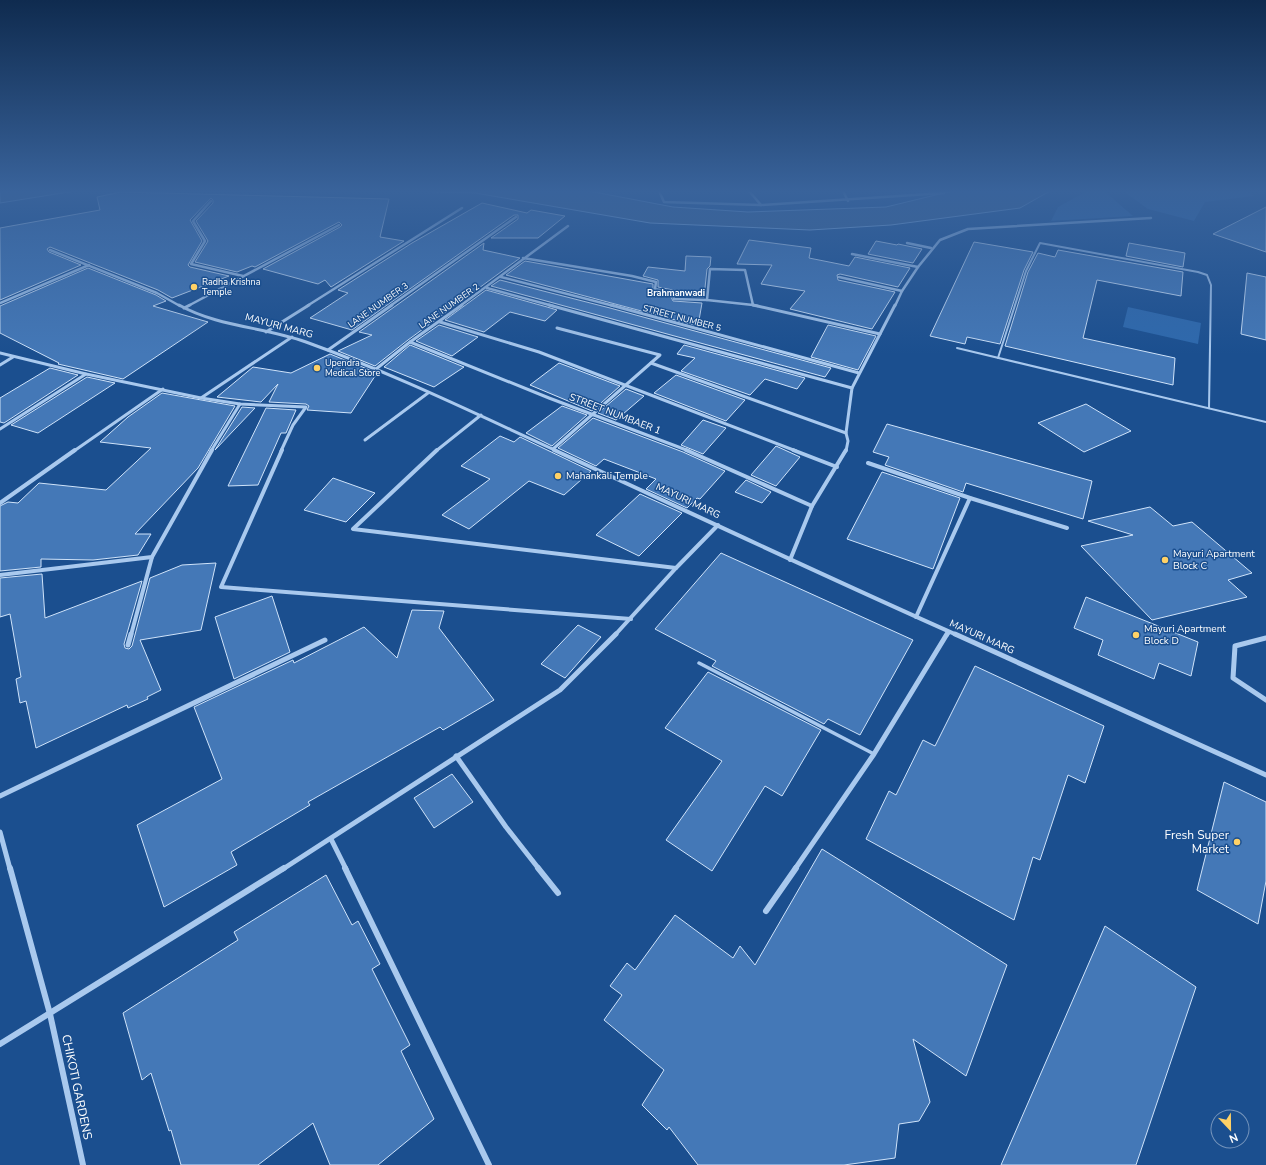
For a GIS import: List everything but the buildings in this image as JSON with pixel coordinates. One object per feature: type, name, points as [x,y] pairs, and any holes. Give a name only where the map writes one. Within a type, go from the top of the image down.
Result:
[{"type":"street","points":[[202,245],[191,264],[243,276]]},
{"type":"street","points":[[184,308],[301,245]]},
{"type":"street","points":[[266,332],[403,245]]},
{"type":"street","name":"LANE NUMBER 3","points":[[328,350],[476,245]]},
{"type":"street","name":"LANE NUMBER 2","points":[[376,369],[410,342],[487,288],[541,245]]},
{"type":"street","points":[[919,245],[932,248]]},
{"type":"street","points":[[790,560],[812,506],[846,453],[848,441],[846,433],[852,388],[902,291],[935,245]]},
{"type":"street","name":"MAYURI MARG","points":[[50,250],[89,264],[157,293],[200,315],[292,337],[376,369],[481,415],[718,524],[790,560],[1266,775]]},
{"type":"street","points":[[852,254],[918,267]]},
{"type":"street","points":[[523,258],[632,276],[656,282],[655,289],[672,294],[674,299],[707,300],[753,305],[880,334]]},
{"type":"street","points":[[0,303],[89,264]]},
{"type":"street","points":[[707,300],[710,269],[745,270],[753,305]]},
{"type":"street","name":"STREET NUMBER 5","points":[[501,277],[607,304],[859,373]]},
{"type":"street","points":[[839,277],[902,291]]},
{"type":"street","points":[[487,288],[852,388]]},
{"type":"street","points":[[440,322],[539,352],[837,467]]},
{"type":"street","points":[[553,449],[660,355],[557,328]]},
{"type":"street","points":[[201,398],[292,337]]},
{"type":"street","name":"STREET NUMBAER 1","points":[[410,342],[549,398],[701,456],[812,506]]},
{"type":"street","points":[[0,353],[86,374],[201,398],[240,404],[306,408],[293,425],[222,587],[631,619]]},
{"type":"street","points":[[0,365],[13,357]]},
{"type":"street","points":[[651,363],[846,433]]},
{"type":"street","points":[[0,428],[86,374]]},
{"type":"street","points":[[0,503],[163,389]]},
{"type":"street","points":[[365,440],[428,393]]},
{"type":"street","points":[[128,645],[152,557],[207,458],[240,404]]},
{"type":"street","points":[[481,415],[429,457],[353,529],[676,568]]},
{"type":"street","points":[[868,464],[1067,528]]},
{"type":"street","points":[[916,617],[970,498]]},
{"type":"street","points":[[0,1044],[331,839],[456,756],[560,690],[631,619],[676,568],[718,524]]},
{"type":"street","points":[[0,576],[152,557]]},
{"type":"street","points":[[766,911],[874,754],[949,632]]},
{"type":"street","points":[[1266,638],[1235,646],[1232,678],[1266,700]]},
{"type":"street","points":[[0,796],[325,640]]},
{"type":"street","points":[[456,756],[506,827],[558,893]]},
{"type":"street","name":"CHIKOTI GARDENS","points":[[0,832],[50,1014],[83,1165]]},
{"type":"street","points":[[331,839],[489,1165]]},
{"type":"lane","points":[[998,358],[1026,271],[1039,245]]},
{"type":"lane","points":[[1053,245],[1198,272],[1207,275],[1211,285],[1209,408]]},
{"type":"lane","points":[[957,348],[1266,422]]},
{"type":"lane","points":[[700,663],[874,754]]},
{"type":"shaded area","points":[[1128,307],[1201,323],[1198,344],[1123,327]]},
{"type":"place","name":"Radha Krishna Temple","points":[[194,287]]},
{"type":"place","name":"Upendra Medical Store","points":[[317,368]]},
{"type":"place","name":"Mahankali Temple","points":[[558,476]]},
{"type":"place","name":"Mayuri Apartment Block C","points":[[1165,560]]},
{"type":"place","name":"Mayuri Apartment Block D","points":[[1136,635]]},
{"type":"place","name":"Fresh Super Market","points":[[1237,842]]},
{"type":"district","name":"Brahmanwadi","points":[[676,293]]}]
